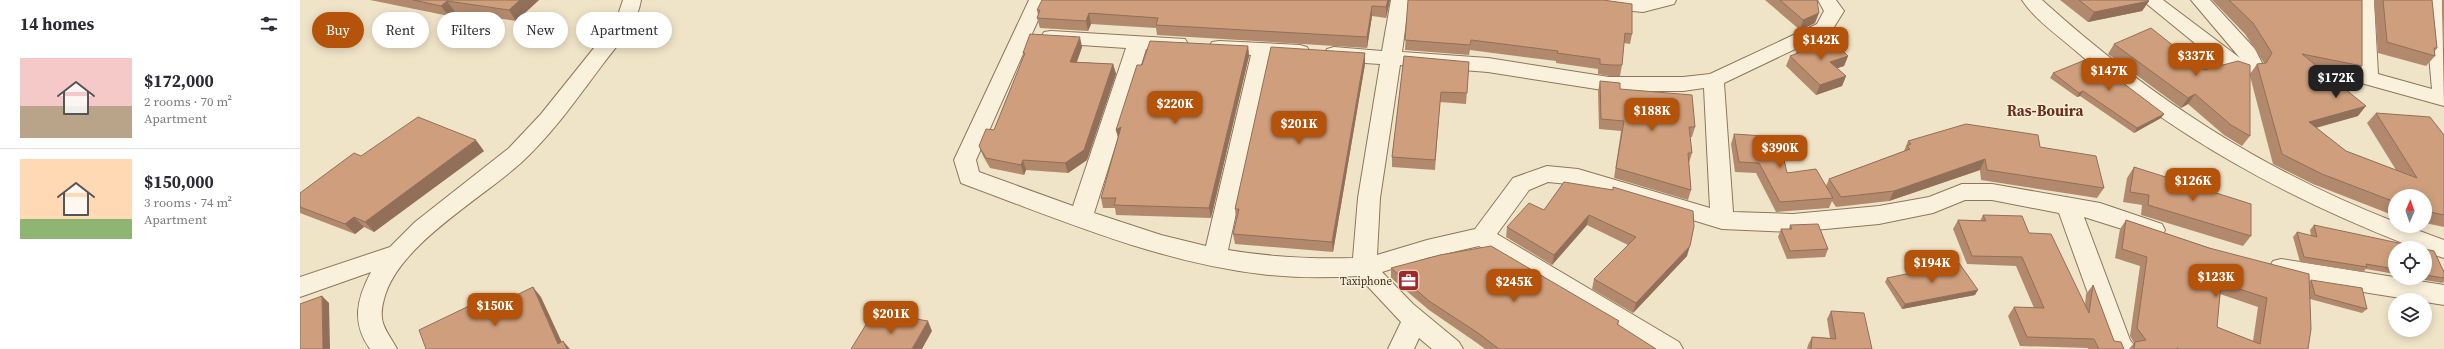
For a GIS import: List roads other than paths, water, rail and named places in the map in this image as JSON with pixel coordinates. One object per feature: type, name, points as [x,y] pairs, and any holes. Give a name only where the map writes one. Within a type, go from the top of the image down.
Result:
[{"type":"street","points":[[384,349],[370,327],[370,309],[376,288],[396,254],[432,219],[517,154],[572,90],[610,41],[628,14],[632,0]]},
{"type":"street","points":[[1038,0],[965,160],[969,177],[1137,237],[1247,263],[1317,271],[1364,267],[1446,243],[1482,237],[1670,349]]},
{"type":"street","points":[[1400,0],[1369,198],[1364,267],[1384,293],[1414,321],[1450,349]]},
{"type":"street","points":[[1581,0],[1644,6],[1667,0]]},
{"type":"street","points":[[1022,35],[1392,57],[1488,65],[1608,84],[1683,84],[1714,80],[1824,28],[1834,11],[1827,0]]},
{"type":"street","points":[[2031,0],[2085,49],[2140,92],[2206,138],[2284,182],[2364,217],[2444,249]]},
{"type":"street","points":[[2151,0],[2230,62],[2241,67],[2250,67],[2252,63],[2248,54],[2200,0]]},
{"type":"street","points":[[2365,0],[2368,78],[2444,99]]},
{"type":"street","points":[[2433,0],[2441,86],[2444,92]]},
{"type":"street","points":[[1081,218],[1138,42]]},
{"type":"street","points":[[1215,256],[1262,50]]},
{"type":"street","points":[[1714,80],[1722,220]]},
{"type":"street","points":[[1482,237],[1521,184],[1547,174],[1578,177],[1722,220],[1793,223],[1842,220],[1933,205],[1962,192],[1974,191],[2100,212],[2173,236]]},
{"type":"street","points":[[2068,206],[2120,347],[2124,349]]},
{"type":"street","points":[[300,287],[396,254]]},
{"type":"street","points":[[2261,263],[2307,274],[2444,295]]},
{"type":"street","points":[[1401,349],[1414,321]]},
{"type":"place","name":"Taxiphone","points":[[1408,281]]},
{"type":"district","name":"Ras-Bouira","points":[[2045,110]]}]
